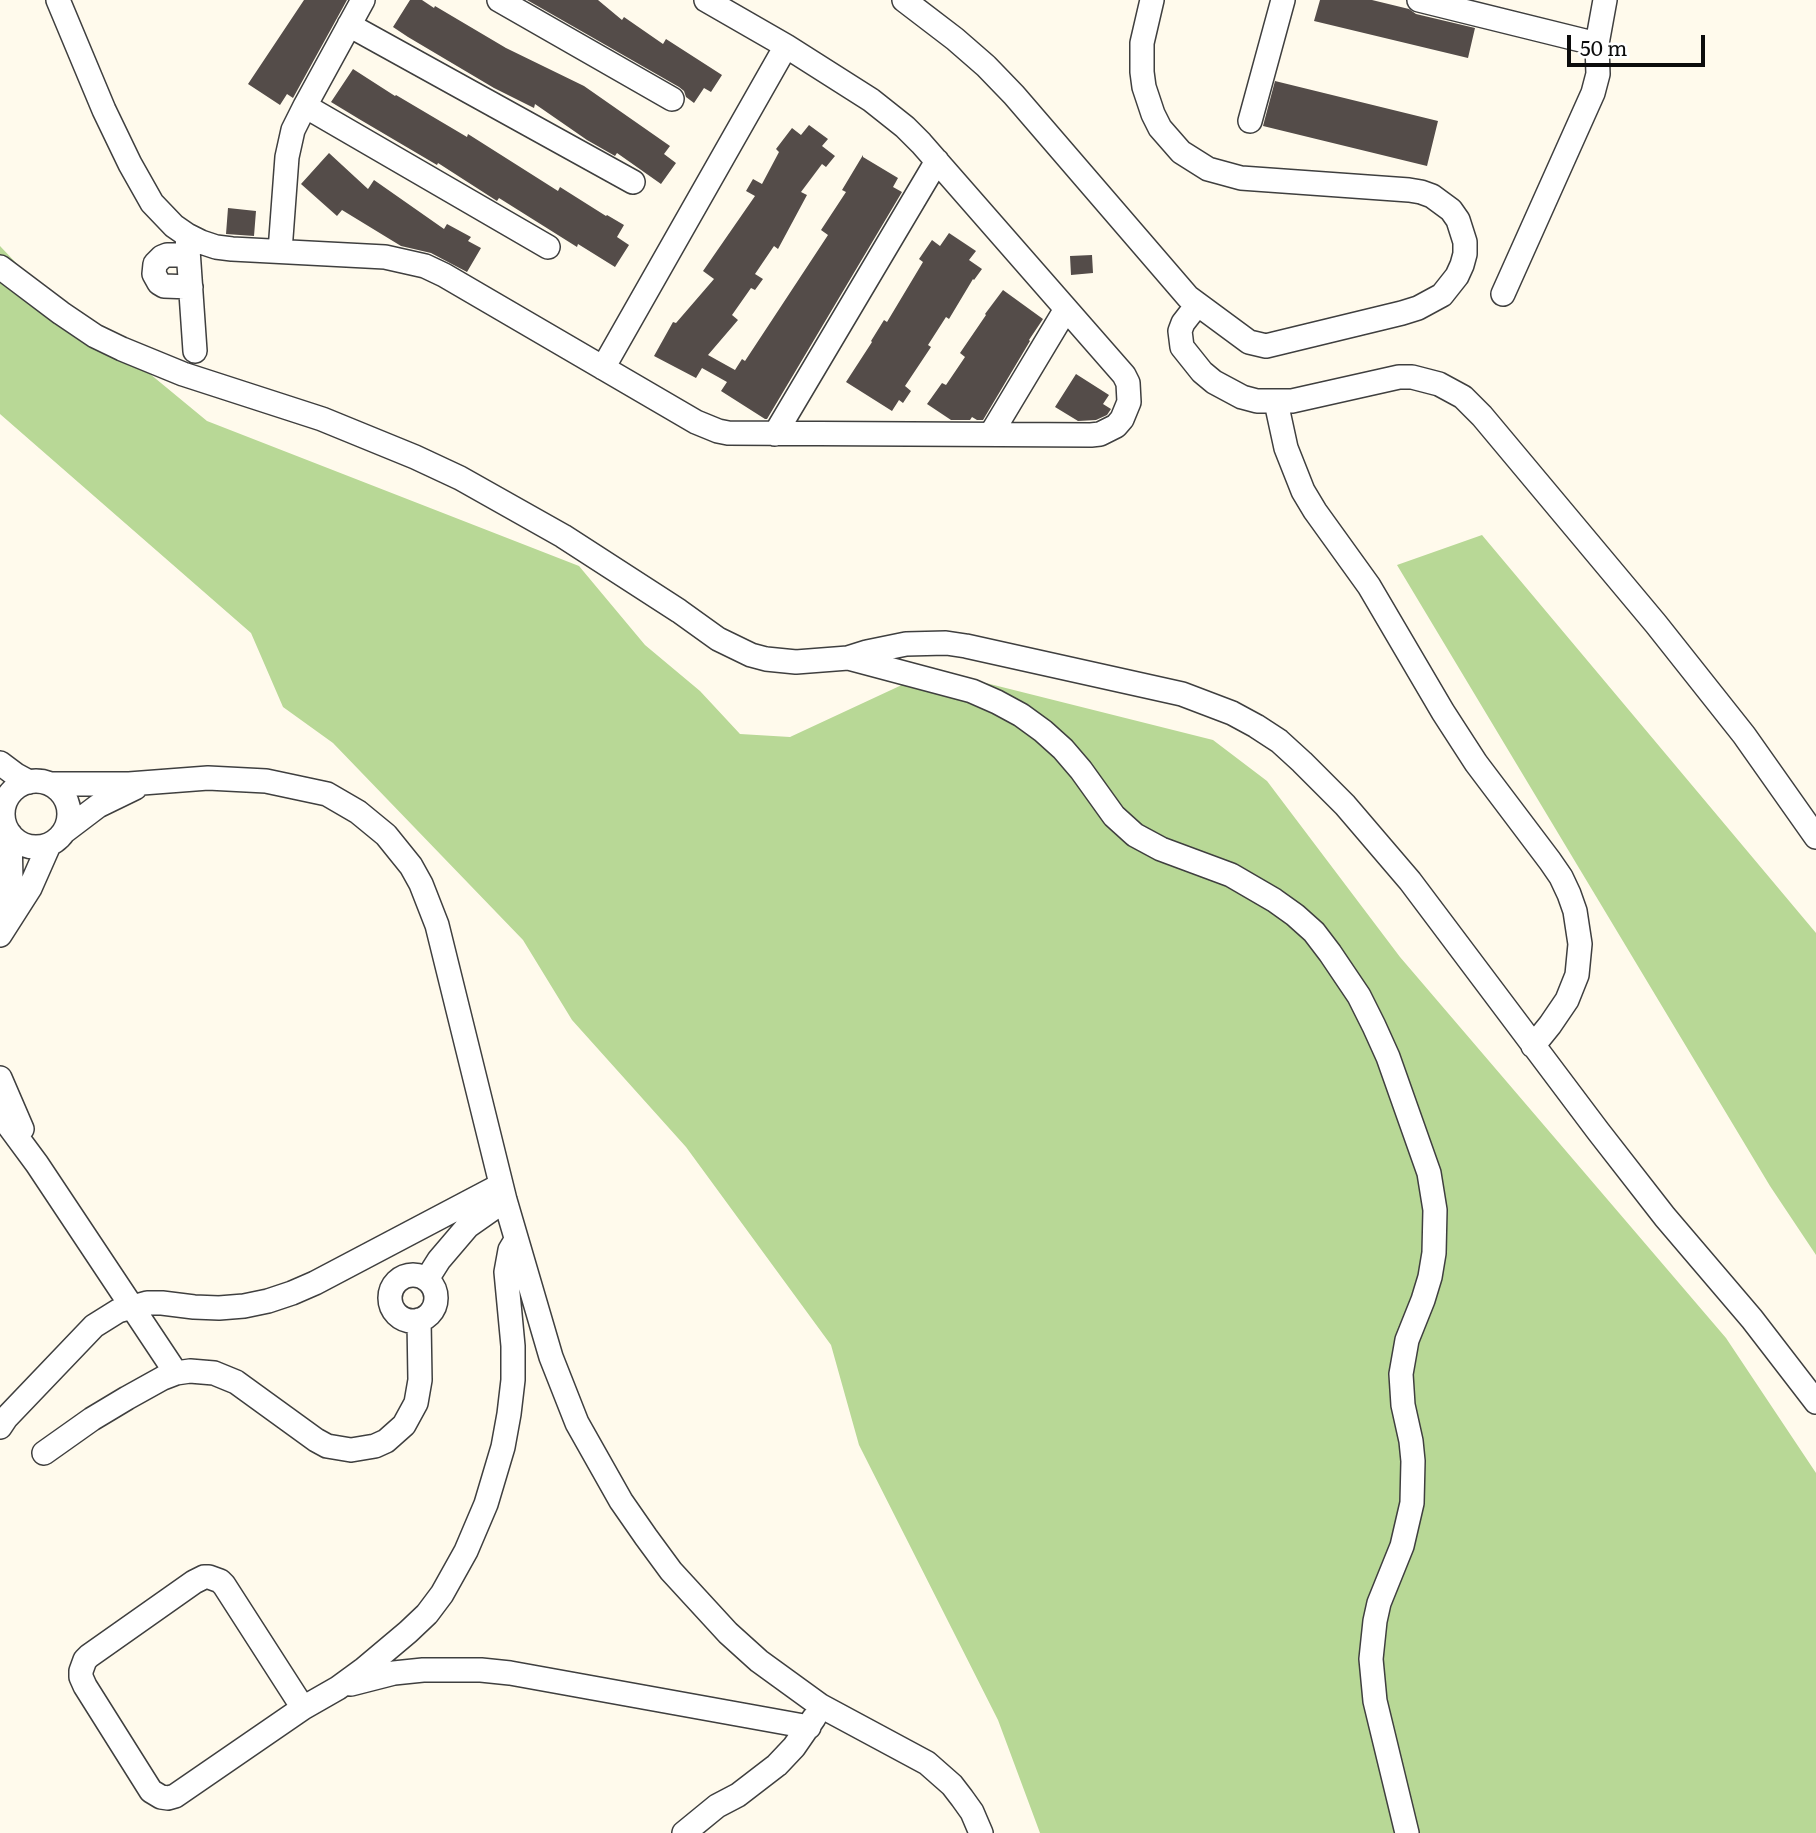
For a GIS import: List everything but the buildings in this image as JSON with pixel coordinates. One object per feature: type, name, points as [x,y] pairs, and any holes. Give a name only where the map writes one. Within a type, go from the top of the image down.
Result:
[{"type":"street","points":[[58,0],[104,110],[144,190],[188,245],[195,351]]},
{"type":"street","points":[[279,251],[286,157],[293,130],[363,0]]},
{"type":"street","points":[[499,0],[672,99]]},
{"type":"street","points":[[191,287],[164,286],[156,279],[155,264],[162,257],[188,245],[405,260],[444,275],[707,427],[728,433],[1091,435],[1109,431],[1122,419],[1127,411],[1130,393],[1124,375],[905,127],[871,100],[786,46],[706,0]]},
{"type":"street","points":[[904,0],[955,39],[1014,95],[1197,305],[1250,342],[1266,346],[1402,313],[1442,295],[1457,276],[1465,254],[1465,242],[1463,231],[1451,210],[1432,196],[1421,192],[1241,178],[1208,169],[1181,152],[1160,128],[1144,87],[1142,43],[1152,0]]},
{"type":"street","points":[[1250,121],[1283,0]]},
{"type":"street","points":[[1419,0],[1597,44]]},
{"type":"street","points":[[1503,293],[1593,93],[1598,74],[1597,44],[1605,0]]},
{"type":"street","points":[[349,25],[633,182]]},
{"type":"street","points":[[603,368],[786,46]]},
{"type":"street","points":[[305,106],[548,247]]},
{"type":"street","points":[[775,434],[937,161]]},
{"type":"street","points":[[0,267],[61,313],[122,349],[183,374],[346,428],[460,478],[574,544],[734,648],[751,656],[796,662],[848,658],[906,644],[946,643],[1182,694],[1232,713],[1256,726],[1279,741],[1302,762],[1378,842],[1444,923],[1533,1046],[1665,1217],[1752,1320],[1816,1402]]},
{"type":"street","points":[[1197,305],[1180,331],[1182,347],[1208,377],[1241,397],[1257,401],[1292,401],[1399,377],[1412,377],[1439,384],[1463,397],[1482,416],[1688,664],[1744,735],[1816,837]]},
{"type":"street","points":[[991,434],[1066,309]]},
{"type":"street","points":[[1276,402],[1286,447],[1303,491],[1369,586],[1476,763],[1550,861],[1569,894],[1575,911],[1580,944],[1577,975],[1567,1000],[1533,1046]]},
{"type":"street","points":[[848,658],[972,691],[1021,715],[1063,750],[1114,816],[1135,835],[1161,849],[1242,881],[1295,915],[1314,932],[1330,953],[1359,996],[1374,1026],[1429,1173],[1435,1210],[1434,1253],[1430,1277],[1407,1340],[1401,1374],[1403,1405],[1411,1441],[1412,1503],[1402,1546],[1379,1603],[1373,1630],[1371,1659],[1375,1701],[1407,1833]]},
{"type":"street","points":[[0,763],[16,775],[60,790],[70,810],[69,821],[2,931]]},
{"type":"street","points":[[2,931],[11,881],[4,819],[5,803],[10,793],[19,786],[40,783],[103,785],[181,779],[234,779],[276,783],[327,794],[373,823],[399,850],[421,884],[437,925],[503,1192],[551,1357],[577,1423],[621,1501],[671,1571],[714,1618],[760,1661],[821,1706],[914,1755],[933,1768],[962,1798],[981,1833]]},
{"type":"street","points":[[4,819],[17,842],[38,848],[57,838],[116,796],[155,782]]},
{"type":"street","points":[[0,1078],[37,1164]]},
{"type":"street","points":[[0,1114],[37,1164],[176,1373]]},
{"type":"street","points":[[427,1279],[446,1251],[503,1192]]},
{"type":"street","points":[[0,1427],[94,1326],[111,1314],[131,1306],[162,1303],[219,1308],[268,1301],[315,1283],[503,1192]]},
{"type":"street","points":[[303,1708],[224,1586],[220,1581],[209,1577],[194,1582],[89,1656],[80,1671],[85,1686],[151,1791],[162,1797],[176,1796],[303,1708],[338,1688],[389,1649],[427,1614],[455,1573],[477,1528],[503,1447],[513,1380],[513,1346],[506,1272],[510,1250],[516,1240]]},
{"type":"street","points":[[412,1274],[427,1279],[436,1298],[431,1312],[419,1320],[404,1319],[397,1315],[392,1309],[390,1293],[397,1280],[412,1274]]},
{"type":"street","points":[[44,1453],[92,1419],[163,1378],[176,1373],[203,1371],[236,1382],[316,1440],[339,1449],[363,1449],[386,1441],[411,1415],[419,1392],[419,1320]]},
{"type":"street","points":[[338,1688],[366,1679],[423,1670],[481,1670],[808,1727]]},
{"type":"street","points":[[684,1833],[717,1806],[759,1781],[794,1747],[821,1706]]},
{"type":"green space","points":[[0,246],[18,265],[207,421],[579,566],[645,645],[700,691],[740,734],[790,737],[934,670],[1213,740],[1267,781],[1400,957],[1726,1338],[1816,1473],[1816,1833],[1040,1833],[998,1720],[859,1445],[831,1345],[686,1147],[572,1020],[523,940],[333,743],[283,707],[251,633],[0,414]]},
{"type":"green space","points":[[1482,535],[1816,933],[1816,1255],[1770,1186],[1397,565]]}]
